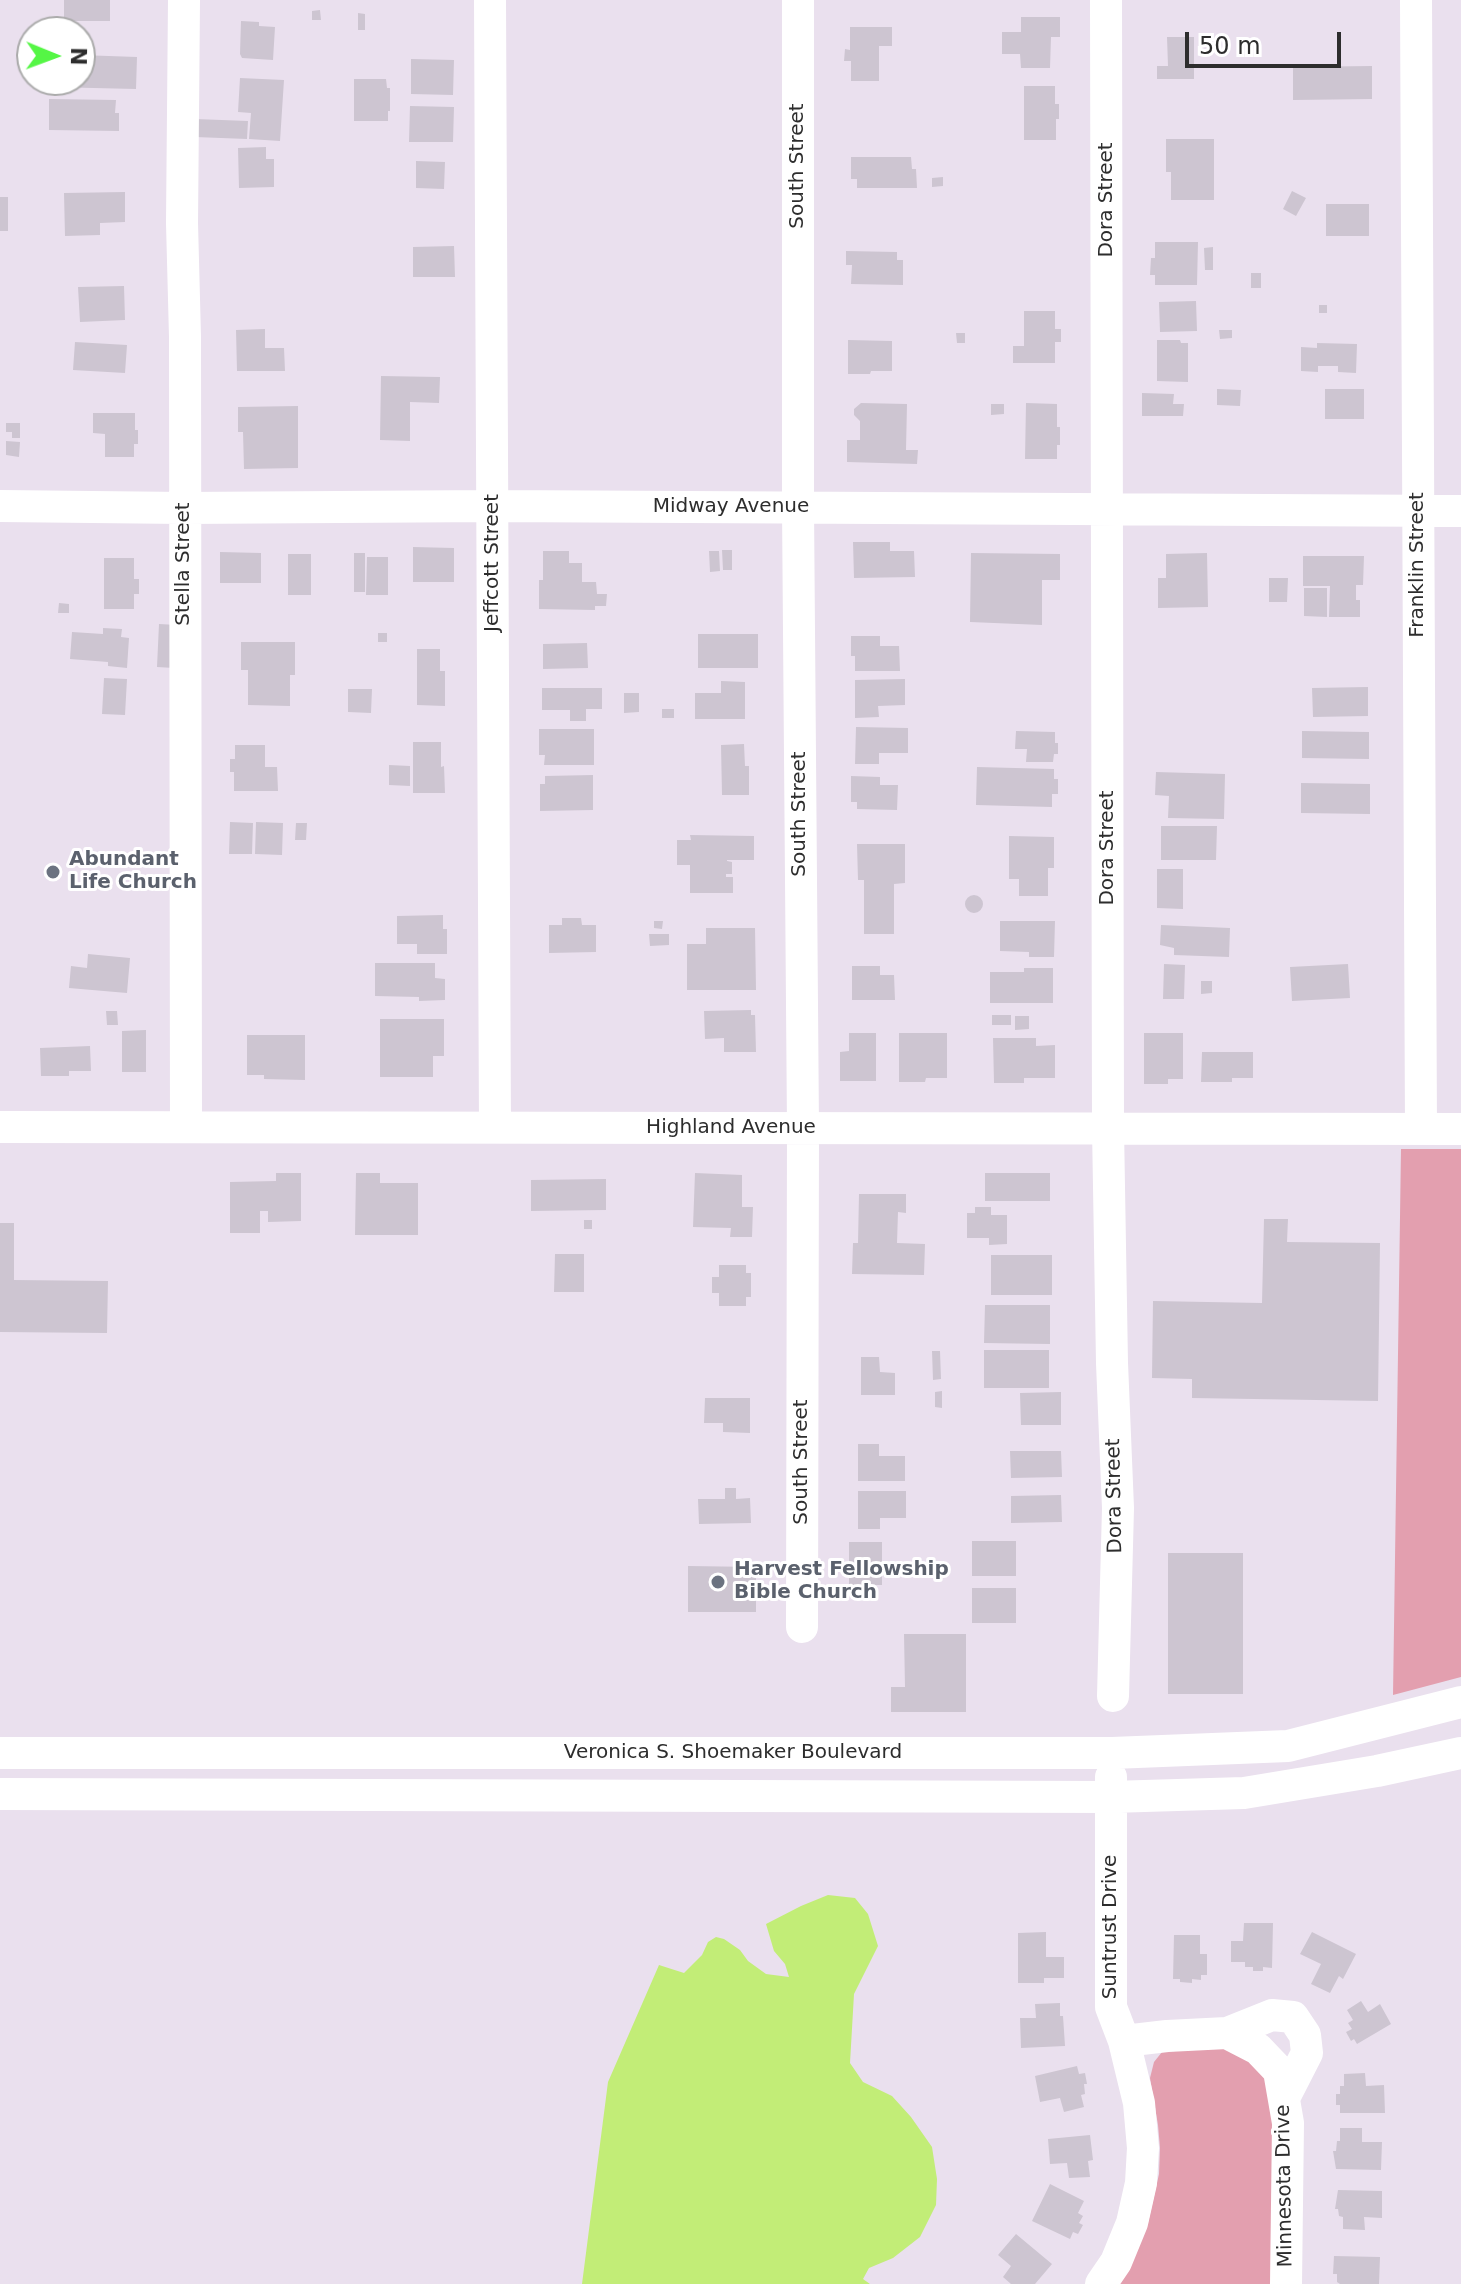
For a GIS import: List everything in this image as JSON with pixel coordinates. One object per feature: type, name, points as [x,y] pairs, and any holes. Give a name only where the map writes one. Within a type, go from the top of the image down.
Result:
[{"type":"street","name":"Stella Street","points":[[184,0],[186,1127]]},
{"type":"street","name":"Jeffcott Street","points":[[490,0],[495,1127]]},
{"type":"street","name":"South Street","points":[[798,0],[802,1627]]},
{"type":"street","name":"Dora Street","points":[[1106,0],[1108,1128],[1118,1508],[1113,1696]]},
{"type":"street","name":"Franklin Street","points":[[1416,0],[1421,1129]]},
{"type":"street","name":"Midway Avenue","points":[[0,506],[1461,511]]},
{"type":"street","name":"Highland Avenue","points":[[0,1127],[1461,1129]]},
{"type":"street","name":"Veronica S. Shoemaker Boulevard","points":[[0,1753],[1112,1753],[1288,1746],[1461,1702]]},
{"type":"street","points":[[1111,1797],[1112,1753]]},
{"type":"street","points":[[0,1794],[1111,1797],[1244,1793],[1377,1771],[1461,1753]]},
{"type":"street","name":"Suntrust Drive","points":[[1101,2284],[1116,2262],[1132,2223],[1141,2183],[1143,2148],[1139,2103],[1124,2041],[1111,2007],[1111,1797]]},
{"type":"street","points":[[1124,2041],[1227,2033],[1272,2015],[1293,2017],[1305,2035],[1307,2053],[1284,2098]]},
{"type":"street","name":"Minnesota Drive","points":[[1227,2033],[1258,2049],[1279,2071],[1288,2123],[1286,2284]]},
{"type":"shaded area","points":[[1401,1149],[1461,1149],[1461,1677],[1393,1695]]},
{"type":"shaded area","points":[[828,1895],[855,1898],[868,1914],[878,1946],[854,1994],[850,2063],[863,2082],[892,2096],[932,2147],[937,2179],[936,2205],[920,2237],[893,2258],[869,2268],[863,2279],[870,2284],[582,2284],[608,2082],[659,1965],[684,1973],[702,1955],[708,1942],[716,1937],[740,1950],[748,1961],[766,1974],[789,1977],[785,1964],[774,1951],[766,1924]]},
{"type":"shaded area","points":[[1228,2047],[1259,2063],[1273,2092],[1272,2284],[1119,2284],[1148,2223],[1159,2174],[1158,2125],[1150,2078],[1154,2062],[1162,2052]]},
{"type":"building","points":[[64,0],[110,0],[110,21],[96,21],[96,16],[64,16]]},
{"type":"building","points":[[320,10],[321,20],[312,20],[312,11]]},
{"type":"building","points":[[358,13],[365,14],[365,30],[358,30]]},
{"type":"building","points":[[1021,17],[1060,17],[1060,37],[1051,37],[1050,68],[1021,68],[1020,54],[1002,54],[1002,32],[1021,32]]},
{"type":"building","points":[[241,21],[275,27],[273,60],[242,58]]},
{"type":"building","points":[[850,27],[892,27],[892,46],[879,46],[879,81],[851,81],[851,61],[844,61],[845,49],[850,50]]},
{"type":"building","points":[[1167,37],[1194,37],[1194,79],[1157,79],[1157,66],[1168,66]]},
{"type":"building","points":[[96,56],[137,57],[136,89],[96,88]]},
{"type":"building","points":[[411,59],[454,60],[453,95],[411,94]]},
{"type":"building","points":[[1372,66],[1372,99],[1293,100],[1293,67]]},
{"type":"building","points":[[240,78],[284,80],[280,141],[249,139],[251,113],[238,112]]},
{"type":"building","points":[[354,79],[386,79],[387,88],[390,88],[388,121],[354,121]]},
{"type":"building","points":[[1024,86],[1055,86],[1055,104],[1059,104],[1056,140],[1024,140]]},
{"type":"building","points":[[49,99],[116,100],[119,131],[49,130]]},
{"type":"building","points":[[410,106],[454,107],[453,142],[409,142]]},
{"type":"building","points":[[195,119],[248,121],[247,139],[195,137]]},
{"type":"building","points":[[1166,139],[1214,139],[1214,200],[1171,200],[1171,172],[1166,172]]},
{"type":"building","points":[[266,147],[266,159],[274,159],[274,187],[239,188],[238,148]]},
{"type":"building","points":[[851,157],[911,157],[912,169],[916,169],[917,188],[857,188],[857,179],[851,179]]},
{"type":"building","points":[[416,161],[445,162],[444,189],[416,188]]},
{"type":"building","points":[[943,177],[943,186],[932,187],[932,178]]},
{"type":"building","points":[[1292,191],[1306,198],[1296,216],[1283,209]]},
{"type":"building","points":[[125,192],[125,222],[100,223],[100,235],[65,236],[64,193]]},
{"type":"building","points":[[0,197],[8,197],[8,231],[0,231]]},
{"type":"building","points":[[1326,204],[1369,204],[1369,236],[1326,236]]},
{"type":"building","points":[[1155,242],[1198,242],[1197,285],[1155,285],[1155,275],[1150,275]]},
{"type":"building","points":[[454,246],[455,277],[413,277],[413,247]]},
{"type":"building","points":[[1213,247],[1213,270],[1205,270],[1204,248]]},
{"type":"building","points":[[846,251],[897,252],[897,260],[903,260],[903,285],[851,284],[852,265],[846,265]]},
{"type":"building","points":[[1251,273],[1261,273],[1261,288],[1251,288]]},
{"type":"building","points":[[124,286],[125,320],[80,322],[78,287]]},
{"type":"building","points":[[1196,301],[1197,331],[1160,332],[1159,302]]},
{"type":"building","points":[[1319,305],[1327,305],[1327,313],[1319,313]]},
{"type":"building","points":[[1024,311],[1055,311],[1055,329],[1061,329],[1061,342],[1055,342],[1055,363],[1013,363],[1013,346],[1024,346]]},
{"type":"building","points":[[265,329],[265,348],[284,348],[285,371],[237,371],[236,330]]},
{"type":"building","points":[[1219,330],[1232,330],[1232,338],[1220,339]]},
{"type":"building","points":[[956,333],[965,333],[965,343],[957,343]]},
{"type":"building","points":[[848,340],[892,341],[892,371],[848,374]]},
{"type":"building","points":[[1157,340],[1188,343],[1188,382],[1157,381]]},
{"type":"building","points":[[75,342],[127,345],[125,373],[73,370]]},
{"type":"building","points":[[1317,343],[1357,344],[1356,373],[1338,372],[1338,366],[1318,366],[1318,372],[1301,371],[1301,347],[1317,348]]},
{"type":"building","points":[[381,376],[440,377],[439,403],[410,402],[410,441],[380,440]]},
{"type":"building","points":[[1217,389],[1241,390],[1240,406],[1217,405]]},
{"type":"building","points":[[1325,389],[1364,389],[1364,419],[1325,419]]},
{"type":"building","points":[[1142,393],[1174,394],[1173,404],[1184,404],[1183,416],[1142,416]]},
{"type":"building","points":[[861,403],[907,404],[906,450],[918,450],[917,464],[847,462],[847,440],[860,440],[860,421],[854,415],[854,409]]},
{"type":"building","points":[[1026,403],[1057,404],[1060,445],[1057,445],[1057,459],[1025,459]]},
{"type":"building","points":[[991,404],[1004,404],[1004,414],[991,415]]},
{"type":"building","points":[[298,406],[298,468],[244,469],[243,432],[238,432],[238,407]]},
{"type":"building","points":[[93,413],[135,413],[138,444],[134,444],[134,457],[105,457],[105,434],[93,433]]},
{"type":"building","points":[[6,423],[20,423],[20,438],[12,438],[12,432],[6,432]]},
{"type":"building","points":[[6,441],[20,442],[19,457],[6,455]]},
{"type":"building","points":[[853,542],[890,542],[890,551],[914,551],[915,577],[854,578]]},
{"type":"building","points":[[413,547],[454,548],[454,582],[413,582]]},
{"type":"building","points":[[722,550],[732,550],[732,570],[723,570]]},
{"type":"building","points":[[543,551],[569,551],[569,563],[582,563],[582,582],[596,582],[597,594],[607,594],[606,606],[595,606],[595,610],[539,609]]},
{"type":"building","points":[[709,551],[719,551],[720,571],[710,572]]},
{"type":"building","points":[[220,552],[261,553],[261,583],[220,583]]},
{"type":"building","points":[[354,553],[365,553],[365,592],[354,592]]},
{"type":"building","points":[[971,553],[1060,554],[1060,580],[1042,580],[1042,625],[970,622]]},
{"type":"building","points":[[1207,553],[1208,607],[1158,608],[1158,578],[1166,578],[1166,554]]},
{"type":"building","points":[[288,554],[311,554],[311,595],[288,595]]},
{"type":"building","points":[[1303,556],[1364,556],[1363,585],[1356,585],[1360,617],[1329,617],[1330,586],[1303,586]]},
{"type":"building","points":[[367,557],[388,557],[388,595],[366,595]]},
{"type":"building","points":[[104,558],[134,558],[134,579],[139,579],[139,594],[134,594],[134,609],[104,609]]},
{"type":"building","points":[[1269,578],[1288,578],[1287,602],[1269,602]]},
{"type":"building","points":[[1304,588],[1327,588],[1327,617],[1304,616]]},
{"type":"building","points":[[59,603],[69,604],[69,613],[58,613]]},
{"type":"building","points":[[159,624],[177,625],[174,668],[157,667]]},
{"type":"building","points":[[103,628],[122,629],[121,637],[129,638],[127,668],[108,666],[108,662],[70,659],[72,632],[103,634]]},
{"type":"building","points":[[378,633],[387,633],[387,642],[378,642]]},
{"type":"building","points":[[698,634],[758,634],[758,668],[698,668]]},
{"type":"building","points":[[851,636],[880,636],[880,646],[899,646],[900,671],[855,671]]},
{"type":"building","points":[[241,642],[295,642],[295,675],[290,675],[290,706],[248,705],[248,670],[241,670]]},
{"type":"building","points":[[587,643],[588,668],[543,669],[543,644]]},
{"type":"building","points":[[417,649],[440,649],[440,671],[445,671],[445,706],[417,705]]},
{"type":"building","points":[[104,678],[127,679],[125,715],[102,714]]},
{"type":"building","points":[[905,679],[905,705],[878,706],[879,717],[855,718],[855,680]]},
{"type":"building","points":[[721,681],[745,682],[745,719],[695,719],[695,693],[721,693]]},
{"type":"building","points":[[1368,687],[1368,716],[1313,717],[1312,688]]},
{"type":"building","points":[[542,688],[602,688],[602,709],[586,709],[586,721],[570,721],[570,710],[542,710]]},
{"type":"building","points":[[348,689],[372,689],[371,713],[348,712]]},
{"type":"building","points":[[624,693],[639,693],[639,712],[624,713]]},
{"type":"building","points":[[662,709],[674,709],[674,718],[662,718]]},
{"type":"building","points":[[856,727],[908,728],[908,753],[879,753],[879,764],[855,764]]},
{"type":"building","points":[[539,729],[594,729],[594,765],[544,765],[545,755],[539,755]]},
{"type":"building","points":[[1016,731],[1055,732],[1058,754],[1054,754],[1053,762],[1026,762],[1027,749],[1015,749]]},
{"type":"building","points":[[1302,731],[1369,732],[1369,759],[1302,758]]},
{"type":"building","points":[[413,742],[441,742],[445,793],[413,793]]},
{"type":"building","points":[[744,744],[745,766],[749,766],[749,795],[722,795],[721,745]]},
{"type":"building","points":[[235,745],[265,745],[265,767],[277,767],[278,791],[234,791],[230,759],[235,759]]},
{"type":"building","points":[[389,765],[410,766],[410,786],[389,785]]},
{"type":"building","points":[[977,767],[1054,769],[1058,794],[1052,794],[1052,807],[976,805]]},
{"type":"building","points":[[1156,772],[1225,774],[1224,819],[1168,818],[1169,796],[1155,795]]},
{"type":"building","points":[[593,775],[593,810],[540,811],[540,784],[545,784],[545,776]]},
{"type":"building","points":[[851,776],[880,777],[880,785],[898,785],[897,810],[857,809],[857,802],[851,802]]},
{"type":"building","points":[[1301,783],[1370,784],[1370,814],[1301,813]]},
{"type":"building","points":[[230,822],[253,823],[252,854],[229,854]]},
{"type":"building","points":[[256,822],[283,823],[282,855],[255,854]]},
{"type":"building","points":[[296,823],[307,823],[306,840],[295,840]]},
{"type":"building","points":[[1161,826],[1217,826],[1216,860],[1161,860]]},
{"type":"building","points":[[690,835],[754,836],[754,860],[727,860],[732,862],[732,874],[726,874],[726,877],[733,877],[733,893],[690,893],[690,865],[677,865],[677,840],[691,840]]},
{"type":"building","points":[[1009,836],[1054,837],[1054,868],[1048,868],[1048,896],[1019,896],[1019,879],[1009,879]]},
{"type":"building","points":[[857,844],[905,844],[905,883],[894,884],[894,934],[864,934],[864,880],[858,880]]},
{"type":"building","points":[[1157,869],[1183,869],[1183,909],[1157,908]]},
{"type":"building","points":[[974,895],[983,904],[974,913],[965,904]]},
{"type":"building","points":[[443,915],[443,929],[447,929],[447,954],[417,954],[417,944],[397,944],[397,916]]},
{"type":"building","points":[[562,918],[581,918],[582,925],[596,925],[596,952],[549,953],[549,925],[562,925]]},
{"type":"building","points":[[654,921],[663,921],[662,929],[654,928]]},
{"type":"building","points":[[1000,921],[1055,921],[1054,957],[1029,957],[1029,952],[1000,951]]},
{"type":"building","points":[[1161,925],[1230,928],[1229,957],[1174,955],[1174,948],[1160,945]]},
{"type":"building","points":[[706,928],[755,928],[756,990],[687,990],[687,944],[706,944]]},
{"type":"building","points":[[649,934],[669,934],[669,945],[650,946]]},
{"type":"building","points":[[88,954],[130,958],[127,993],[69,988],[71,966],[87,968]]},
{"type":"building","points":[[375,963],[435,963],[435,978],[445,979],[445,1000],[419,1001],[419,997],[375,996]]},
{"type":"building","points":[[1164,964],[1185,965],[1184,999],[1163,999]]},
{"type":"building","points":[[1348,964],[1350,998],[1292,1001],[1290,967]]},
{"type":"building","points":[[852,966],[880,966],[880,975],[894,975],[895,1000],[852,1000]]},
{"type":"building","points":[[1024,968],[1053,968],[1053,1003],[990,1003],[990,972],[1024,972]]},
{"type":"building","points":[[1201,981],[1212,981],[1212,993],[1201,994]]},
{"type":"building","points":[[751,1010],[751,1015],[755,1015],[756,1052],[724,1052],[724,1038],[705,1039],[704,1011]]},
{"type":"building","points":[[106,1011],[117,1011],[118,1025],[107,1025]]},
{"type":"building","points":[[992,1015],[1011,1015],[1011,1025],[992,1025]]},
{"type":"building","points":[[1015,1016],[1029,1016],[1029,1029],[1015,1030]]},
{"type":"building","points":[[380,1019],[444,1019],[444,1056],[433,1056],[433,1077],[380,1077]]},
{"type":"building","points":[[146,1030],[146,1072],[122,1072],[122,1031]]},
{"type":"building","points":[[849,1033],[876,1033],[876,1081],[840,1081],[840,1052],[849,1051]]},
{"type":"building","points":[[899,1033],[947,1033],[947,1078],[899,1082]]},
{"type":"building","points":[[1144,1033],[1183,1033],[1183,1079],[1168,1079],[1168,1084],[1144,1084]]},
{"type":"building","points":[[247,1035],[305,1035],[305,1080],[264,1079],[264,1075],[247,1075]]},
{"type":"building","points":[[993,1038],[1036,1038],[1036,1046],[1055,1045],[1055,1078],[1024,1078],[1024,1083],[994,1083]]},
{"type":"building","points":[[90,1046],[91,1071],[69,1071],[69,1076],[41,1076],[40,1048]]},
{"type":"building","points":[[1202,1052],[1253,1052],[1253,1078],[1201,1082]]},
{"type":"building","points":[[276,1173],[301,1173],[301,1221],[268,1222],[268,1211],[260,1211],[260,1233],[230,1233],[230,1182],[276,1181]]},
{"type":"building","points":[[356,1173],[380,1173],[380,1183],[418,1183],[418,1235],[355,1235]]},
{"type":"building","points":[[695,1173],[742,1175],[742,1207],[753,1207],[752,1237],[730,1237],[731,1228],[693,1227]]},
{"type":"building","points":[[985,1173],[1050,1173],[1050,1201],[985,1201]]},
{"type":"building","points":[[606,1179],[606,1210],[531,1211],[531,1180]]},
{"type":"building","points":[[859,1194],[906,1194],[906,1213],[898,1212],[897,1243],[925,1244],[924,1275],[852,1274],[853,1243],[858,1243]]},
{"type":"building","points":[[975,1207],[991,1207],[991,1215],[1007,1215],[1007,1244],[989,1245],[989,1238],[967,1238],[967,1213],[975,1213]]},
{"type":"building","points":[[1264,1219],[1288,1219],[1287,1242],[1380,1243],[1378,1401],[1192,1398],[1192,1379],[1152,1378],[1153,1301],[1262,1303]]},
{"type":"building","points":[[584,1220],[592,1220],[592,1229],[584,1229]]},
{"type":"building","points":[[0,1223],[14,1223],[14,1280],[108,1281],[107,1333],[0,1332]]},
{"type":"building","points":[[555,1254],[584,1254],[584,1292],[554,1292]]},
{"type":"building","points":[[991,1255],[1052,1255],[1052,1295],[991,1295]]},
{"type":"building","points":[[719,1265],[746,1265],[746,1273],[751,1273],[751,1297],[746,1297],[746,1306],[719,1306],[719,1293],[712,1293],[712,1277],[719,1277]]},
{"type":"building","points":[[985,1305],[1050,1305],[1050,1344],[984,1343]]},
{"type":"building","points":[[984,1350],[1049,1350],[1049,1388],[984,1388]]},
{"type":"building","points":[[932,1351],[940,1351],[941,1379],[933,1380]]},
{"type":"building","points":[[861,1357],[879,1357],[880,1372],[895,1373],[895,1395],[861,1395]]},
{"type":"building","points":[[942,1391],[942,1408],[935,1407],[935,1392]]},
{"type":"building","points":[[1061,1392],[1061,1425],[1021,1425],[1020,1393]]},
{"type":"building","points":[[705,1398],[750,1398],[750,1433],[723,1432],[723,1423],[704,1423]]},
{"type":"building","points":[[858,1444],[879,1444],[879,1456],[905,1456],[905,1481],[858,1481]]},
{"type":"building","points":[[1010,1451],[1061,1451],[1062,1477],[1011,1478]]},
{"type":"building","points":[[725,1488],[736,1488],[736,1499],[750,1498],[751,1523],[699,1524],[698,1499],[725,1499]]},
{"type":"building","points":[[858,1491],[906,1491],[906,1518],[880,1518],[880,1529],[858,1529]]},
{"type":"building","points":[[1061,1495],[1062,1522],[1011,1523],[1011,1496]]},
{"type":"building","points":[[972,1541],[1016,1541],[1016,1576],[972,1576]]},
{"type":"building","points":[[849,1542],[882,1542],[882,1585],[849,1585]]},
{"type":"building","points":[[1168,1553],[1243,1553],[1243,1694],[1168,1694]]},
{"type":"building","points":[[688,1566],[756,1567],[756,1612],[688,1612]]},
{"type":"building","points":[[972,1588],[1016,1588],[1016,1623],[972,1623]]},
{"type":"building","points":[[904,1634],[966,1634],[966,1712],[891,1712],[891,1687],[905,1687]]},
{"type":"building","points":[[1244,1923],[1273,1923],[1272,1968],[1253,1971],[1253,1967],[1245,1967],[1245,1962],[1231,1962],[1231,1941],[1243,1941]]},
{"type":"building","points":[[1046,1932],[1046,1957],[1064,1957],[1064,1978],[1044,1978],[1044,1983],[1018,1983],[1018,1933]]},
{"type":"building","points":[[1312,1932],[1356,1954],[1343,1979],[1339,1976],[1330,1993],[1311,1984],[1321,1964],[1300,1954]]},
{"type":"building","points":[[1174,1935],[1200,1935],[1200,1954],[1207,1954],[1207,1975],[1201,1975],[1201,1980],[1192,1979],[1192,1983],[1173,1979]]},
{"type":"building","points":[[1361,2001],[1368,2012],[1380,2004],[1391,2024],[1357,2044],[1346,2032],[1352,2029],[1348,2023],[1353,2020],[1347,2010]]},
{"type":"building","points":[[1060,2003],[1065,2046],[1021,2048],[1020,2018],[1036,2018],[1035,2004]]},
{"type":"building","points":[[1077,2066],[1079,2074],[1085,2073],[1087,2084],[1084,2084],[1085,2094],[1081,2095],[1084,2107],[1064,2112],[1060,2098],[1040,2102],[1035,2076]]},
{"type":"building","points":[[1365,2073],[1366,2086],[1384,2085],[1385,2113],[1340,2113],[1336,2094],[1340,2094],[1340,2086],[1344,2086],[1344,2074]]},
{"type":"building","points":[[1340,2128],[1362,2128],[1362,2142],[1382,2142],[1381,2170],[1336,2169],[1333,2151],[1336,2151],[1337,2141],[1340,2141]]},
{"type":"building","points":[[1090,2135],[1093,2160],[1088,2161],[1090,2177],[1069,2178],[1067,2163],[1050,2164],[1048,2139]]},
{"type":"building","points":[[1050,2184],[1084,2201],[1078,2213],[1083,2216],[1079,2223],[1083,2225],[1078,2234],[1073,2232],[1070,2239],[1032,2221]]},
{"type":"building","points":[[1338,2190],[1382,2191],[1382,2218],[1364,2217],[1365,2230],[1343,2229],[1343,2217],[1335,2209]]},
{"type":"building","points":[[1016,2234],[1052,2264],[1035,2284],[1011,2284],[1003,2277],[1011,2266],[998,2255]]},
{"type":"building","points":[[1334,2256],[1380,2257],[1379,2284],[1340,2284],[1337,2274],[1333,2274]]},
{"type":"place","name":"Abundant Life Church","points":[[53,872]]},
{"type":"place","name":"Harvest Fellowship Bible Church","points":[[718,1582]]}]
